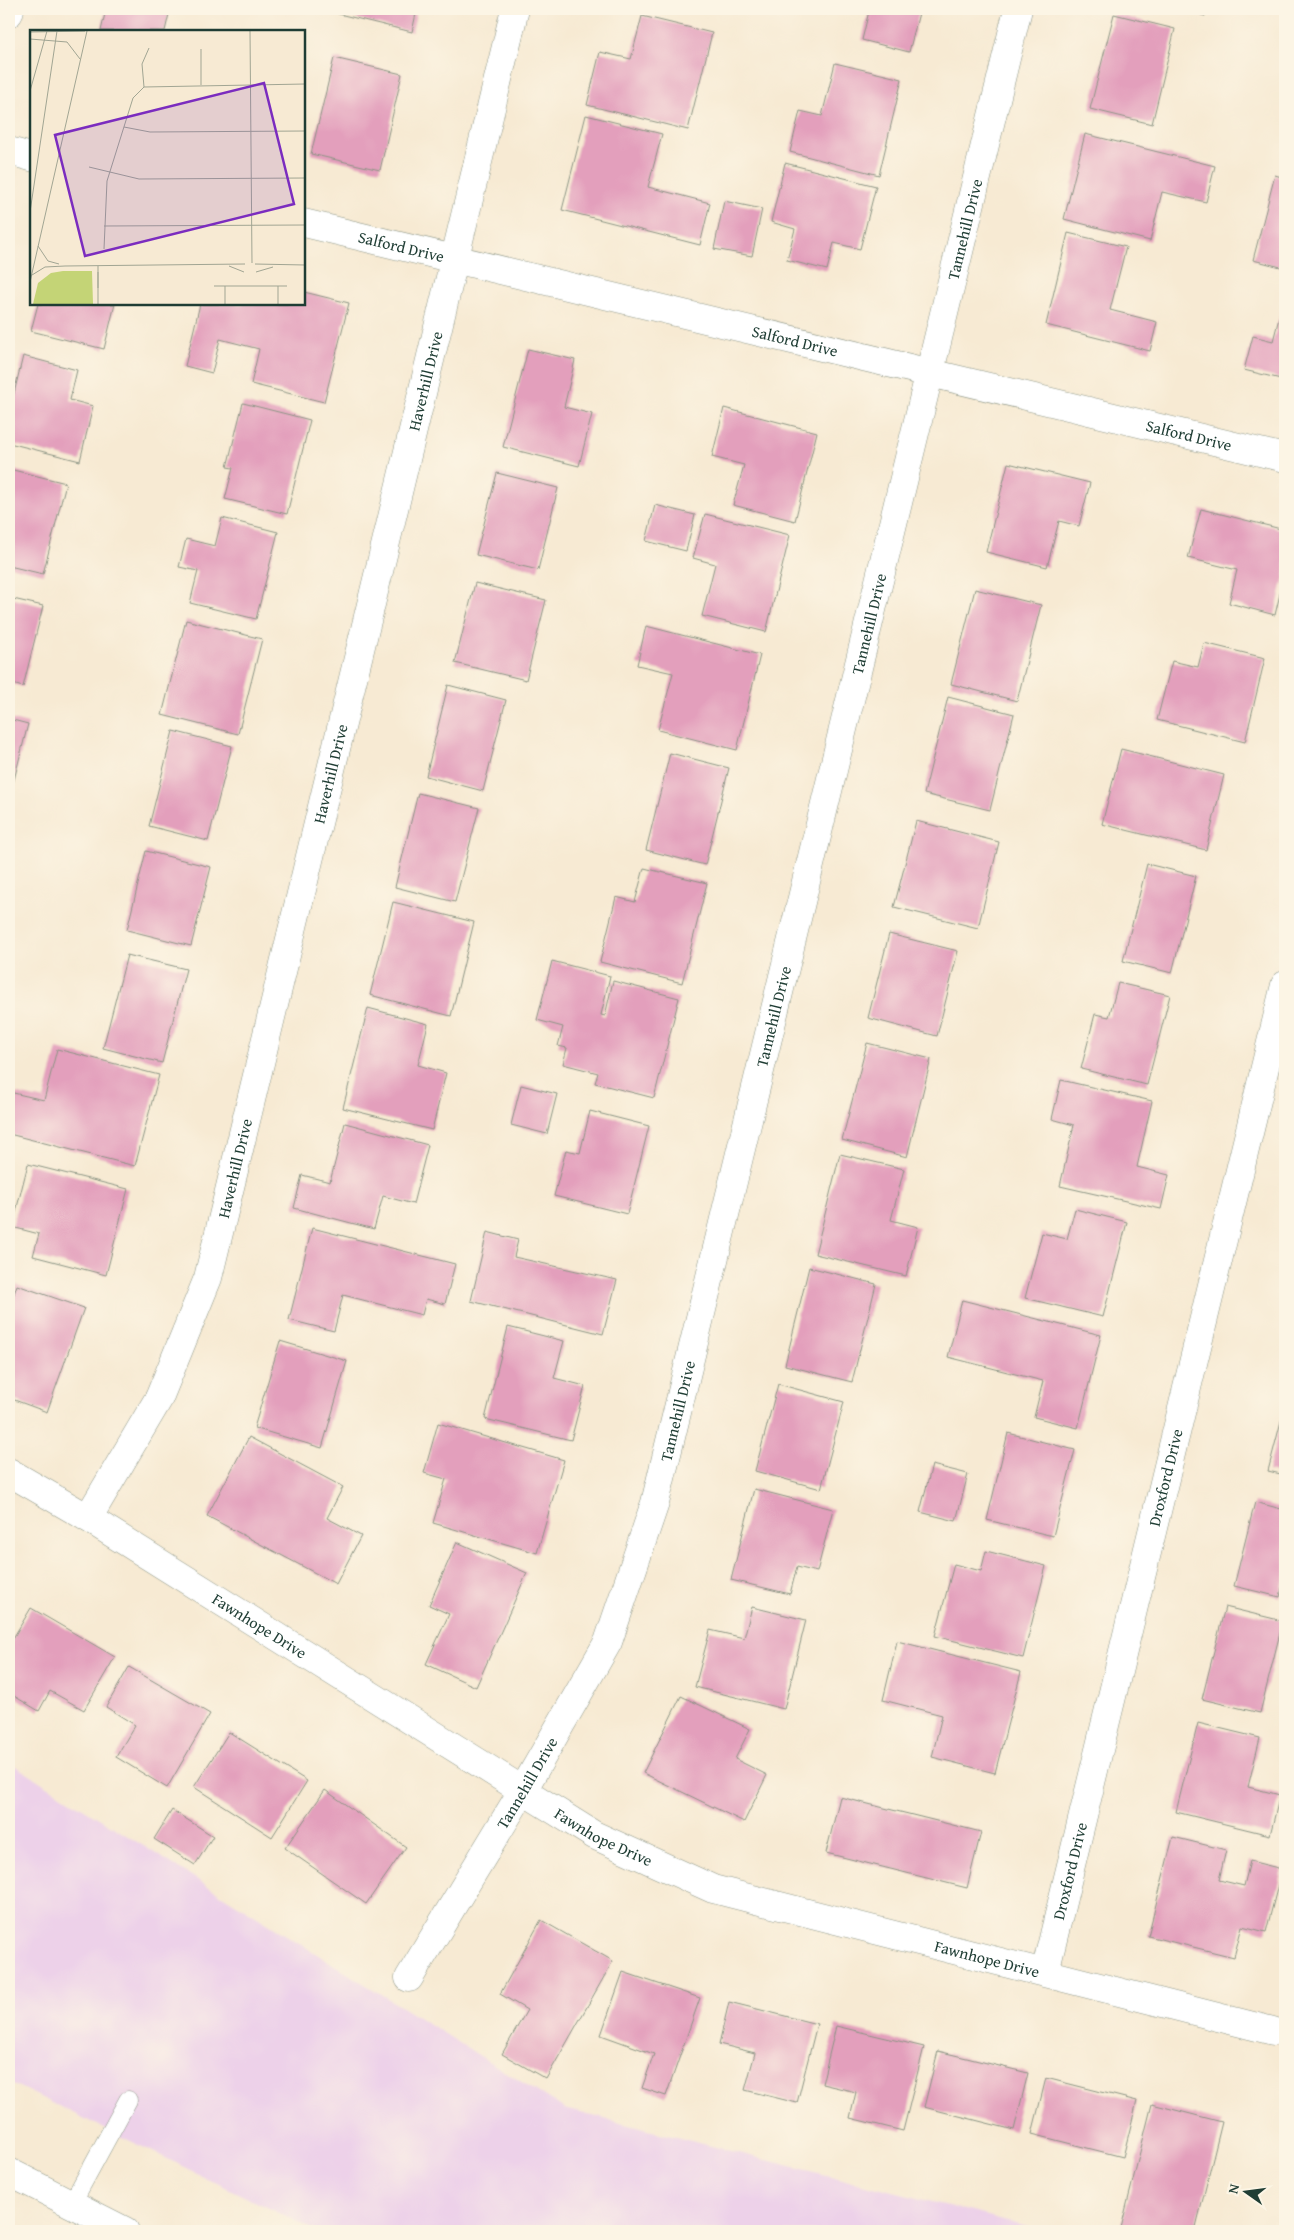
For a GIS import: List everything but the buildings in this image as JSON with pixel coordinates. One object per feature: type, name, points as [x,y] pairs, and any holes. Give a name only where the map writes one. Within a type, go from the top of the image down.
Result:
[{"type":"street","points":[[9,13],[10,9]]},
{"type":"street","name":"Haverhill Drive","points":[[88,1518],[159,1398],[208,1278],[515,9]]},
{"type":"street","name":"Tannehill Drive","points":[[410,1978],[523,1790],[608,1642],[656,1503],[1018,9]]},
{"type":"street","points":[[9,151],[30,156]]},
{"type":"street","name":"Salford Drive","points":[[305,223],[1285,458]]},
{"type":"street","name":"Droxford Drive","points":[[1045,1972],[1285,985]]},
{"type":"street","name":"Fawnhope Drive","points":[[9,1472],[88,1518],[594,1836],[713,1889],[1273,2030]]},
{"type":"street","points":[[9,2172],[125,2231]]},
{"type":"lane","points":[[72,2203],[128,2100]]},
{"type":"shaded area","points":[[9,1762],[565,2109],[1047,2231],[316,2231],[9,2082]]}]
